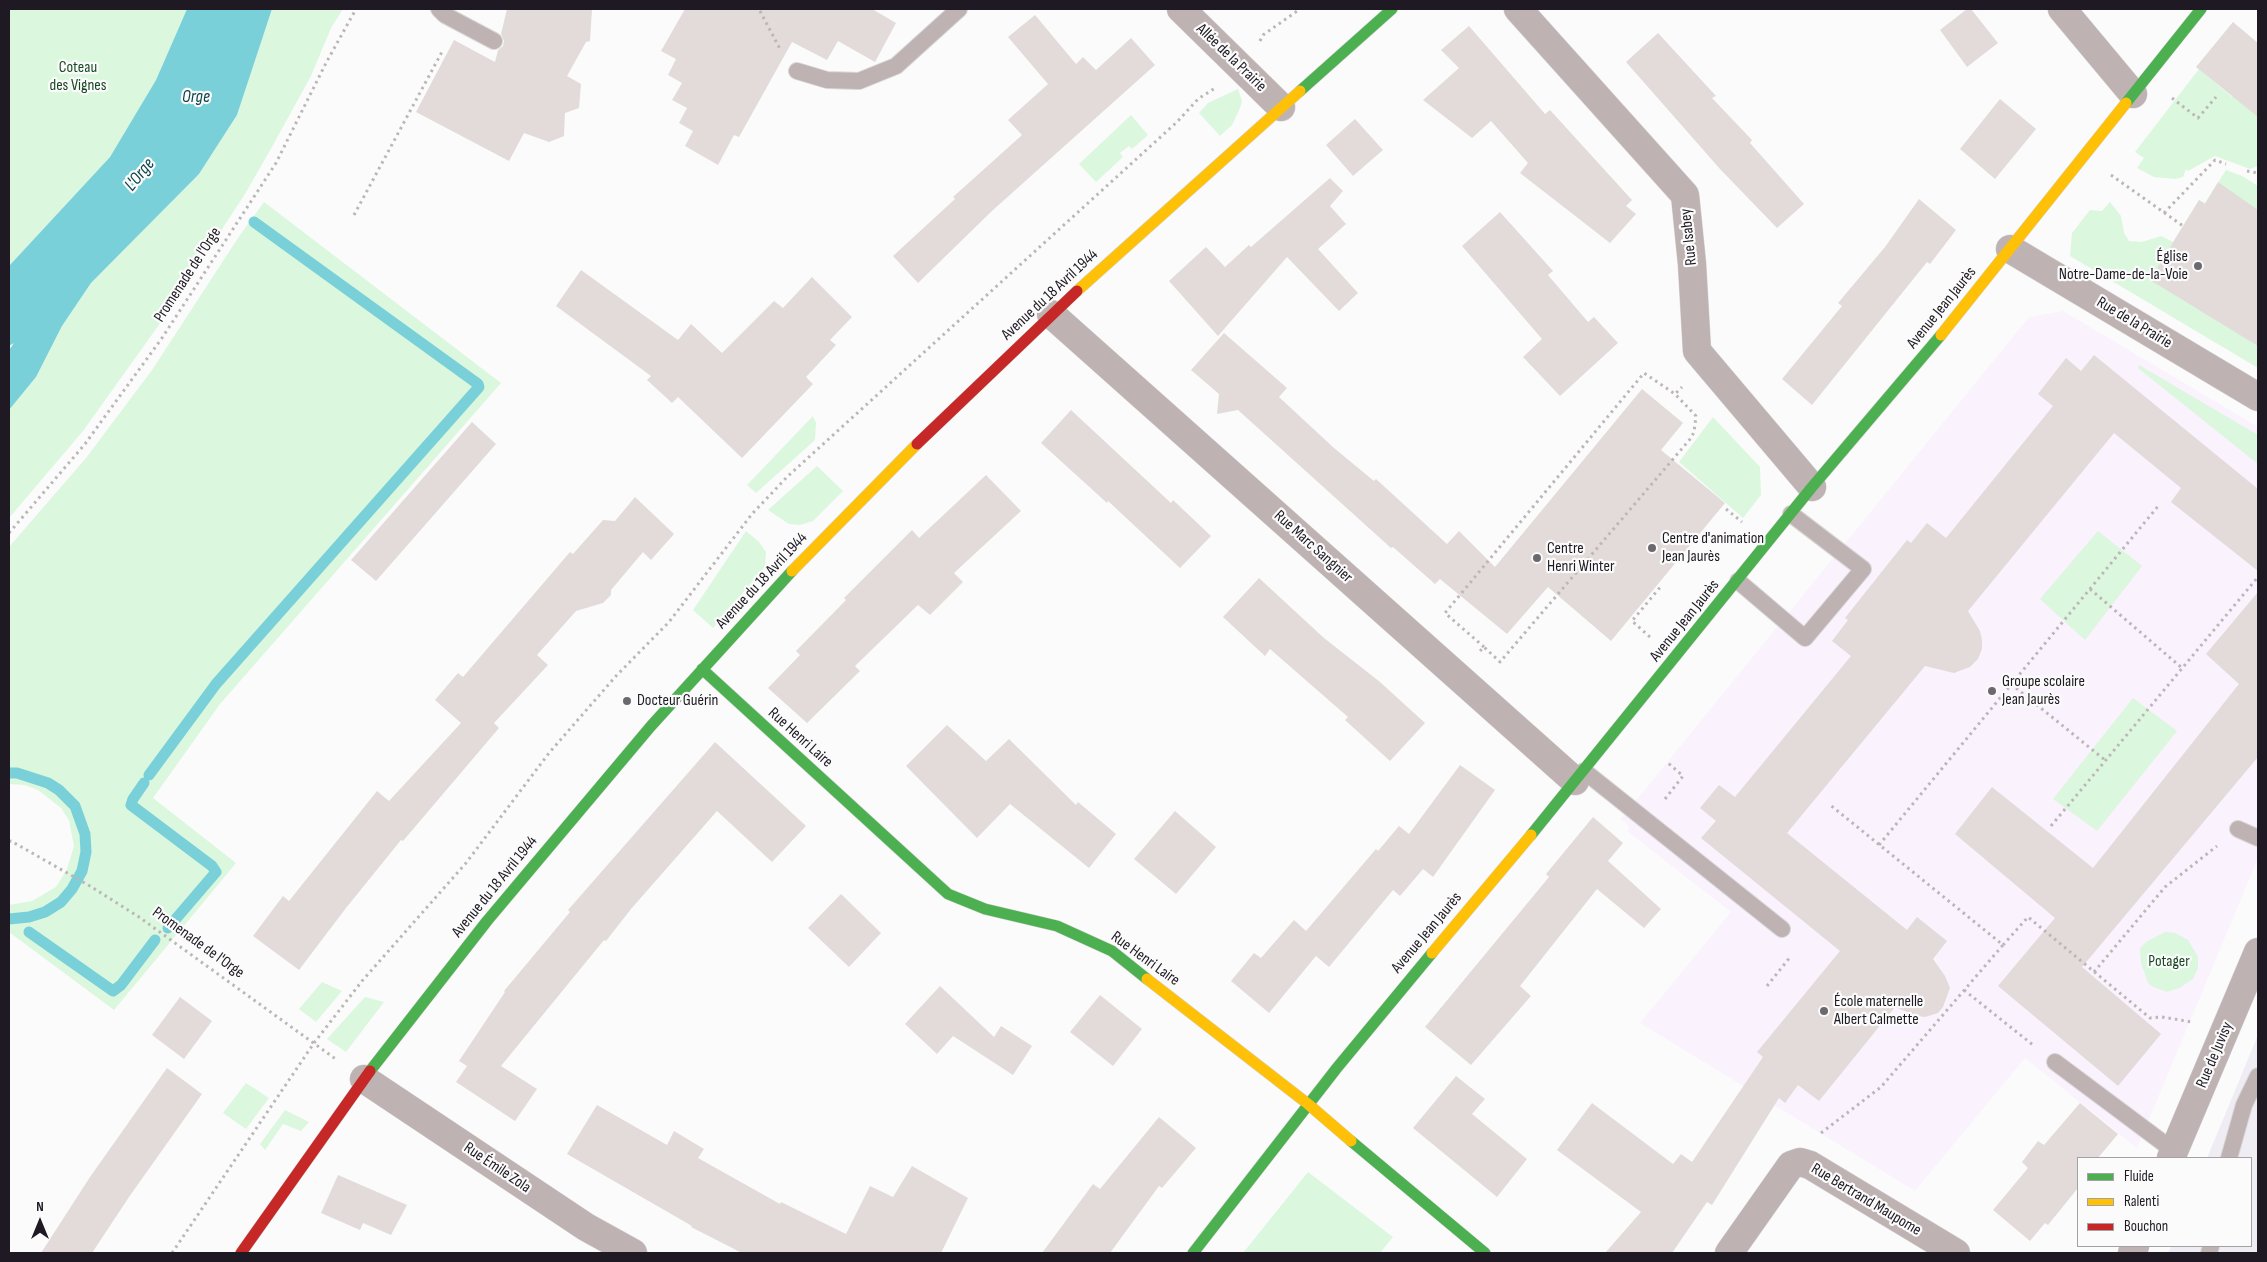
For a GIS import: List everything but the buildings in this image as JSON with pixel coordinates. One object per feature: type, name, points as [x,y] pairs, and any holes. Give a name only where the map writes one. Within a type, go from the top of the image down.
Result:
[{"type":"street","name":"Allée de la Prairie","points":[[1181,9],[1281,107]]},
{"type":"street","name":"Avenue du 18 Avril 1944","points":[[241,1253],[364,1079],[487,921],[563,829],[769,594],[870,490],[1051,314],[1392,9]]},
{"type":"street","name":"Rue Isabey","points":[[1518,9],[1685,195],[1692,264],[1697,351],[1812,487]]},
{"type":"street","points":[[2062,9],[2139,87]]},
{"type":"street","name":"Avenue Jean Jaurès","points":[[1193,1253],[1308,1104],[1580,776],[1812,487],[1909,375],[2201,9]]},
{"type":"street","name":"Rue de la Prairie","points":[[2010,250],[2258,397]]},
{"type":"street","name":"Rue Marc Sangnier","points":[[1051,314],[1460,677],[1580,776]]},
{"type":"street","name":"Rue Henri Laire","points":[[702,669],[948,894],[985,908],[1057,926],[1112,951],[1308,1104],[1485,1253]]},
{"type":"street","name":"Rue de Juvisy","points":[[2172,1155],[2258,952]]},
{"type":"street","name":"Rue Émile Zola","points":[[364,1079],[586,1227],[633,1253]]},
{"type":"street","name":"Rue Bertrand Maupome","points":[[1729,1253],[1791,1165],[1800,1162],[1810,1165],[1956,1253]]},
{"type":"lane","points":[[440,9],[445,15],[494,41]]},
{"type":"lane","points":[[797,71],[827,80],[859,81],[896,66],[959,9]]},
{"type":"lane","points":[[1738,581],[1805,638],[1863,569],[1791,514]]},
{"type":"lane","points":[[1580,776],[1648,820],[1782,929]]},
{"type":"lane","points":[[2238,829],[2258,838]]},
{"type":"lane","points":[[2055,1062],[2172,1155]]},
{"type":"lane","points":[[2229,1157],[2244,1104],[2258,1076]]},
{"type":"path","name":"Promenade de l'Orge","points":[[9,533],[85,444],[162,338],[276,163],[326,63],[356,9]]},
{"type":"path","points":[[172,1253],[314,1043],[362,981],[466,862],[548,753],[616,676],[669,622],[752,514],[802,464],[1177,122],[1198,99],[1225,82],[1253,53],[1263,35],[1300,9]]},
{"type":"path","points":[[760,11],[790,68],[797,71]]},
{"type":"path","points":[[354,215],[443,50]]},
{"type":"path","points":[[2139,87],[2198,118],[2216,97]]},
{"type":"path","points":[[2164,213],[2215,160],[2226,164]]},
{"type":"path","points":[[2247,171],[2258,173]]},
{"type":"path","points":[[2112,176],[2183,226]]},
{"type":"path","points":[[1675,394],[1708,364]]},
{"type":"path","points":[[1644,373],[1675,394],[1696,416],[1694,432],[1691,438],[1500,662],[1484,647],[1445,613],[1644,373]]},
{"type":"path","points":[[1879,845],[2160,505]]},
{"type":"path","points":[[2051,826],[2258,577]]},
{"type":"path","points":[[1662,585],[1632,621],[1674,660]]},
{"type":"path","points":[[2090,589],[2182,668]]},
{"type":"path","points":[[1460,677],[1484,647]]},
{"type":"path","points":[[2011,684],[2105,760]]},
{"type":"path","points":[[1648,820],[1684,776],[1667,762]]},
{"type":"path","points":[[1829,804],[2004,945]]},
{"type":"path","points":[[2094,972],[2165,887],[2238,829]]},
{"type":"path","name":"Promenade de l'Orge","points":[[9,842],[11,841],[90,886],[174,940],[364,1079]]},
{"type":"path","points":[[1820,1134],[1881,1087],[2028,918],[2150,1018],[2190,1021],[2223,1036]]},
{"type":"path","points":[[1964,990],[2040,1050]]},
{"type":"shaded area","name":"Groupe scolaire Jean Jaurès","points":[[2063,311],[2258,427],[2258,858],[2137,1148],[2025,1058],[1915,1191],[1640,1023],[1731,912],[1627,831],[1630,827],[1621,819],[2029,317]]},
{"type":"shaded area","points":[[2258,1035],[2258,1253],[2168,1253],[2171,1247],[2252,1247],[2252,1157],[2207,1157]]},
{"type":"green space","name":"Coteau des Vignes","points":[[9,9],[187,9],[156,80],[110,157],[9,266]]},
{"type":"green space","points":[[272,9],[343,9],[331,28],[311,76],[245,194],[161,322],[83,431],[9,518],[9,410],[36,377],[62,326],[91,283],[199,174],[237,115]]},
{"type":"green space","points":[[2258,65],[2258,166],[2250,169],[2215,156],[2188,171],[2186,169],[2183,177],[2175,179],[2154,177],[2137,168],[2144,158],[2135,152],[2199,69],[2232,97]]},
{"type":"green space","points":[[1238,89],[1242,101],[1240,108],[1232,125],[1220,136],[1199,113],[1208,103]]},
{"type":"green space","points":[[1131,115],[1148,135],[1132,149],[1129,146],[1120,153],[1123,157],[1096,182],[1079,164]]},
{"type":"green space","points":[[2226,170],[2242,176],[2258,186],[2258,368],[2070,256],[2072,233],[2090,210],[2102,211],[2110,202],[2121,216],[2124,233],[2129,241],[2142,242],[2161,236],[2173,242],[2199,200],[2205,203]]},
{"type":"green space","points":[[264,202],[501,383],[220,704],[153,798],[236,863],[114,1010],[9,932],[9,905],[32,901],[56,887],[67,869],[74,846],[69,820],[61,808],[38,790],[25,785],[9,784],[9,547],[86,458],[152,370],[240,235]]},
{"type":"green space","points":[[2139,365],[2258,435],[2258,464],[2138,368]]},
{"type":"green space","points":[[813,416],[816,423],[815,440],[756,493],[747,485]]},
{"type":"green space","points":[[1713,417],[1760,467],[1761,495],[1743,518],[1679,462]]},
{"type":"green space","points":[[817,466],[843,491],[813,521],[800,525],[789,524],[768,510]]},
{"type":"green space","points":[[746,531],[759,542],[766,552],[765,567],[713,628],[693,610]]},
{"type":"green space","points":[[2098,531],[2142,566],[2085,640],[2040,599]]},
{"type":"green space","points":[[2133,698],[2177,731],[2097,831],[2053,799]]},
{"type":"green space","name":"Potager","points":[[2165,932],[2175,933],[2188,940],[2198,957],[2198,968],[2193,979],[2179,988],[2167,992],[2148,983],[2141,963],[2140,948],[2146,942]]},
{"type":"green space","points":[[322,982],[342,991],[316,1022],[299,1009]]},
{"type":"green space","points":[[365,997],[384,1002],[346,1052],[327,1039]]},
{"type":"green space","points":[[246,1083],[269,1098],[246,1129],[223,1113]]},
{"type":"green space","points":[[285,1110],[309,1122],[301,1131],[283,1124],[265,1150],[260,1144]]},
{"type":"green space","points":[[1308,1172],[1393,1237],[1380,1253],[1243,1253]]},
{"type":"water","name":"Orge","points":[[187,9],[272,9],[237,115],[199,174],[91,283],[62,326],[36,377],[9,410],[9,350],[14,343],[9,346],[9,266],[110,157],[156,80]]},
{"type":"waterway","points":[[149,775],[216,684],[479,387],[478,384],[254,222]]},
{"type":"waterway","points":[[9,773],[17,773],[48,783],[59,790],[75,806],[85,834],[86,852],[82,871],[72,889],[61,902],[45,912],[29,917],[9,919]]},
{"type":"waterway","points":[[144,783],[131,805],[212,866],[216,872],[168,928]]},
{"type":"waterway","points":[[29,932],[113,991],[121,985],[155,940]]},
{"type":"traffic: fast","points":[[1300,91],[1392,9]]},
{"type":"traffic: fast","points":[[2126,103],[2201,9]]},
{"type":"traffic: fast","points":[[1531,835],[1812,487],[1941,335]]},
{"type":"traffic: fast","points":[[370,1071],[487,921],[651,726],[792,571]]},
{"type":"traffic: fast","points":[[702,669],[948,894],[985,909],[1057,926],[1112,951],[1147,979]]},
{"type":"traffic: fast","points":[[1193,1253],[1336,1069],[1432,953]]},
{"type":"traffic: fast","points":[[1351,1141],[1485,1253]]},
{"type":"traffic: slow","points":[[1077,291],[1300,91]]},
{"type":"traffic: slow","points":[[1941,335],[2126,103]]},
{"type":"traffic: slow","points":[[792,571],[917,444]]},
{"type":"traffic: slow","points":[[1432,953],[1531,835]]},
{"type":"traffic: slow","points":[[1147,979],[1308,1104],[1351,1141]]},
{"type":"traffic: jam","points":[[917,444],[1077,291]]},
{"type":"traffic: jam","points":[[241,1253],[370,1071]]},
{"type":"place","name":"Église Notre-Dame-de-la-Voie","points":[[2198,266]]},
{"type":"place","name":"Centre d'animation Jean Jaurès","points":[[1652,548]]},
{"type":"place","name":"Centre Henri Winter","points":[[1537,558]]},
{"type":"place","name":"Groupe scolaire Jean Jaurès","points":[[1992,691]]},
{"type":"place","name":"Docteur Guérin","points":[[627,701]]},
{"type":"place","name":"École maternelle Albert Calmette","points":[[1824,1011]]},
{"type":"water label","name":"L'Orge","points":[[140,175]]}]
